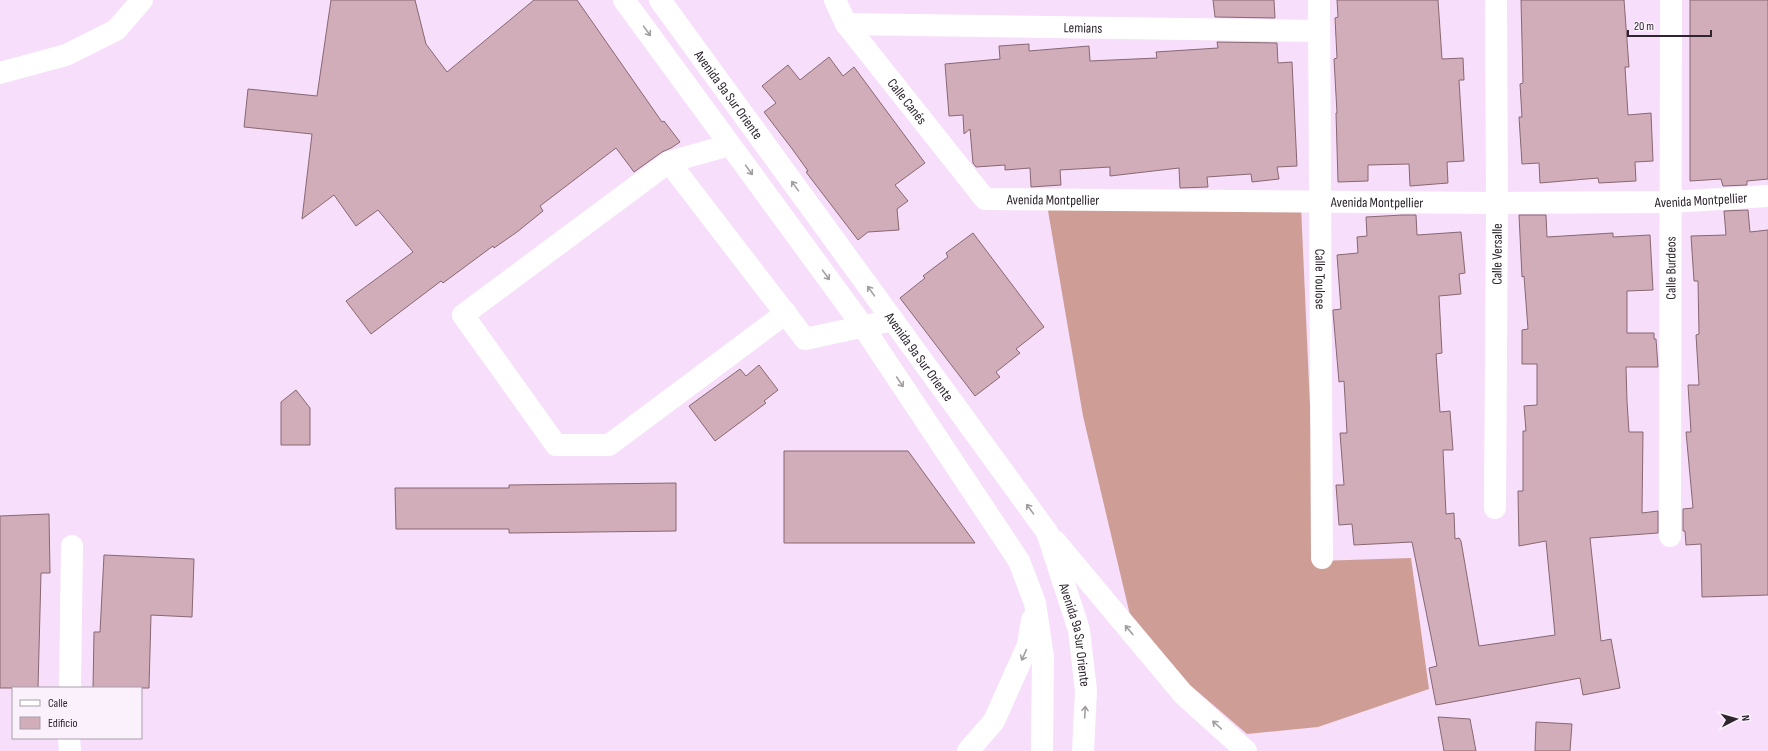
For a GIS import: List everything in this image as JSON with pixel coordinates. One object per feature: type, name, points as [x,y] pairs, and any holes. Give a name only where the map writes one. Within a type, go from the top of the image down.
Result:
[{"type":"street","points":[[0,73],[66,55],[116,30],[142,0]]},
{"type":"street","name":"Avenida 9a Sur Oriente","points":[[624,0],[862,325],[1019,561],[1035,603],[1043,657],[1042,751]]},
{"type":"street","name":"Avenida 9a Sur Oriente","points":[[660,0],[1047,532],[1079,630],[1086,691],[1083,751]]},
{"type":"street","name":"Calle Canés","points":[[835,0],[846,24],[985,199]]},
{"type":"street","name":"Calle Toulose","points":[[1319,0],[1322,558]]},
{"type":"street","name":"Calle Versalle","points":[[1495,508],[1497,203],[1496,0]]},
{"type":"street","name":"Calle Burdeos","points":[[1670,536],[1672,202],[1671,0]]},
{"type":"street","name":"Lemians","points":[[846,24],[1320,31]]},
{"type":"street","points":[[730,145],[669,162],[463,315],[556,445],[609,446],[786,313]]},
{"type":"street","points":[[669,162],[805,339],[820,337],[862,325],[893,320]]},
{"type":"street","name":"Avenida Montpellier","points":[[985,199],[1497,203],[1672,202],[1768,196]]},
{"type":"street","points":[[1047,532],[1183,694],[1246,751]]},
{"type":"street","points":[[70,687],[72,546]]},
{"type":"street","points":[[968,751],[994,721],[1028,645],[1035,603]]},
{"type":"street","points":[[69,739],[70,751]]},
{"type":"shaded area","points":[[1046,199],[1301,206],[1317,561],[1411,558],[1429,689],[1318,727],[1247,734],[1190,685],[1130,615],[1083,416]]},
{"type":"building","points":[[331,0],[415,0],[426,44],[447,72],[534,0],[577,0],[662,122],[664,121],[680,142],[662,152],[634,172],[616,148],[540,206],[543,211],[517,232],[494,248],[493,246],[443,283],[441,281],[371,334],[346,301],[413,252],[378,210],[356,226],[334,195],[302,219],[312,134],[244,127],[248,89],[317,96]]},
{"type":"building","points":[[1213,0],[1274,0],[1275,18],[1215,17]]},
{"type":"building","points":[[1337,0],[1438,0],[1442,59],[1463,58],[1464,80],[1459,80],[1464,161],[1447,162],[1448,183],[1410,186],[1409,164],[1368,165],[1368,181],[1338,182],[1337,113],[1334,59],[1337,58],[1335,18],[1338,17]]},
{"type":"building","points":[[1521,0],[1624,0],[1629,67],[1625,67],[1628,115],[1651,113],[1653,161],[1635,162],[1636,181],[1599,183],[1598,178],[1540,183],[1539,163],[1522,164],[1519,117],[1522,117],[1520,84],[1523,83]]},
{"type":"building","points":[[1690,0],[1768,0],[1768,179],[1747,181],[1747,185],[1723,186],[1721,179],[1690,181]]},
{"type":"building","points":[[1217,42],[1277,43],[1278,63],[1292,62],[1297,166],[1277,167],[1279,179],[1252,182],[1251,174],[1207,177],[1208,187],[1180,188],[1179,168],[1110,176],[1110,167],[1060,170],[1061,185],[1031,187],[1030,168],[1005,170],[1005,165],[976,167],[973,163],[970,129],[964,134],[963,115],[949,116],[945,64],[1000,59],[999,46],[1029,44],[1029,51],[1089,46],[1090,61],[1157,58],[1156,52],[1218,48]]},
{"type":"building","points":[[829,57],[843,76],[854,67],[925,163],[895,185],[908,201],[897,209],[899,230],[868,232],[858,240],[806,172],[808,171],[764,112],[776,103],[762,86],[788,65],[800,80]]},
{"type":"building","points":[[1748,210],[1750,232],[1768,230],[1768,595],[1702,597],[1701,544],[1686,545],[1685,531],[1683,531],[1683,509],[1693,508],[1686,432],[1691,432],[1688,385],[1699,385],[1696,335],[1699,334],[1698,281],[1694,281],[1691,236],[1726,235],[1724,211]]},
{"type":"building","points":[[1416,215],[1417,235],[1461,232],[1465,273],[1459,274],[1461,294],[1439,296],[1442,353],[1436,354],[1440,412],[1450,411],[1453,450],[1443,450],[1446,514],[1454,513],[1455,539],[1459,538],[1461,541],[1479,646],[1555,635],[1546,541],[1519,546],[1518,491],[1523,491],[1523,431],[1526,431],[1524,406],[1537,405],[1537,364],[1522,364],[1522,330],[1528,329],[1524,276],[1522,277],[1519,215],[1546,215],[1547,237],[1613,233],[1613,237],[1650,235],[1653,290],[1627,291],[1627,333],[1654,333],[1654,339],[1656,339],[1658,367],[1626,367],[1629,432],[1643,432],[1642,513],[1658,511],[1658,533],[1590,538],[1601,641],[1611,639],[1620,688],[1583,695],[1580,678],[1436,705],[1429,668],[1437,666],[1412,542],[1354,545],[1352,524],[1339,525],[1336,485],[1344,485],[1340,433],[1347,433],[1344,381],[1339,382],[1333,312],[1333,310],[1341,309],[1337,255],[1358,253],[1357,237],[1367,236],[1366,217]]},
{"type":"building","points":[[973,233],[1044,327],[1016,349],[1020,353],[996,372],[1000,377],[975,396],[900,298],[925,278],[923,276],[948,257],[946,253]]},
{"type":"building","points":[[759,365],[778,390],[764,401],[766,403],[715,441],[689,406],[740,369],[746,376]]},
{"type":"building","points":[[296,390],[310,408],[310,445],[281,445],[281,402]]},
{"type":"building","points":[[784,451],[908,451],[975,543],[784,543]]},
{"type":"building","points":[[676,483],[676,531],[509,533],[509,529],[396,529],[395,488],[509,488],[509,485]]},
{"type":"building","points":[[49,514],[50,573],[41,573],[38,687],[0,688],[0,516]]},
{"type":"building","points":[[104,555],[194,559],[192,617],[151,615],[149,688],[93,687],[94,632],[100,632]]},
{"type":"building","points":[[1438,717],[1470,719],[1476,751],[1444,751]]},
{"type":"building","points":[[1536,722],[1572,724],[1570,751],[1535,751]]}]
